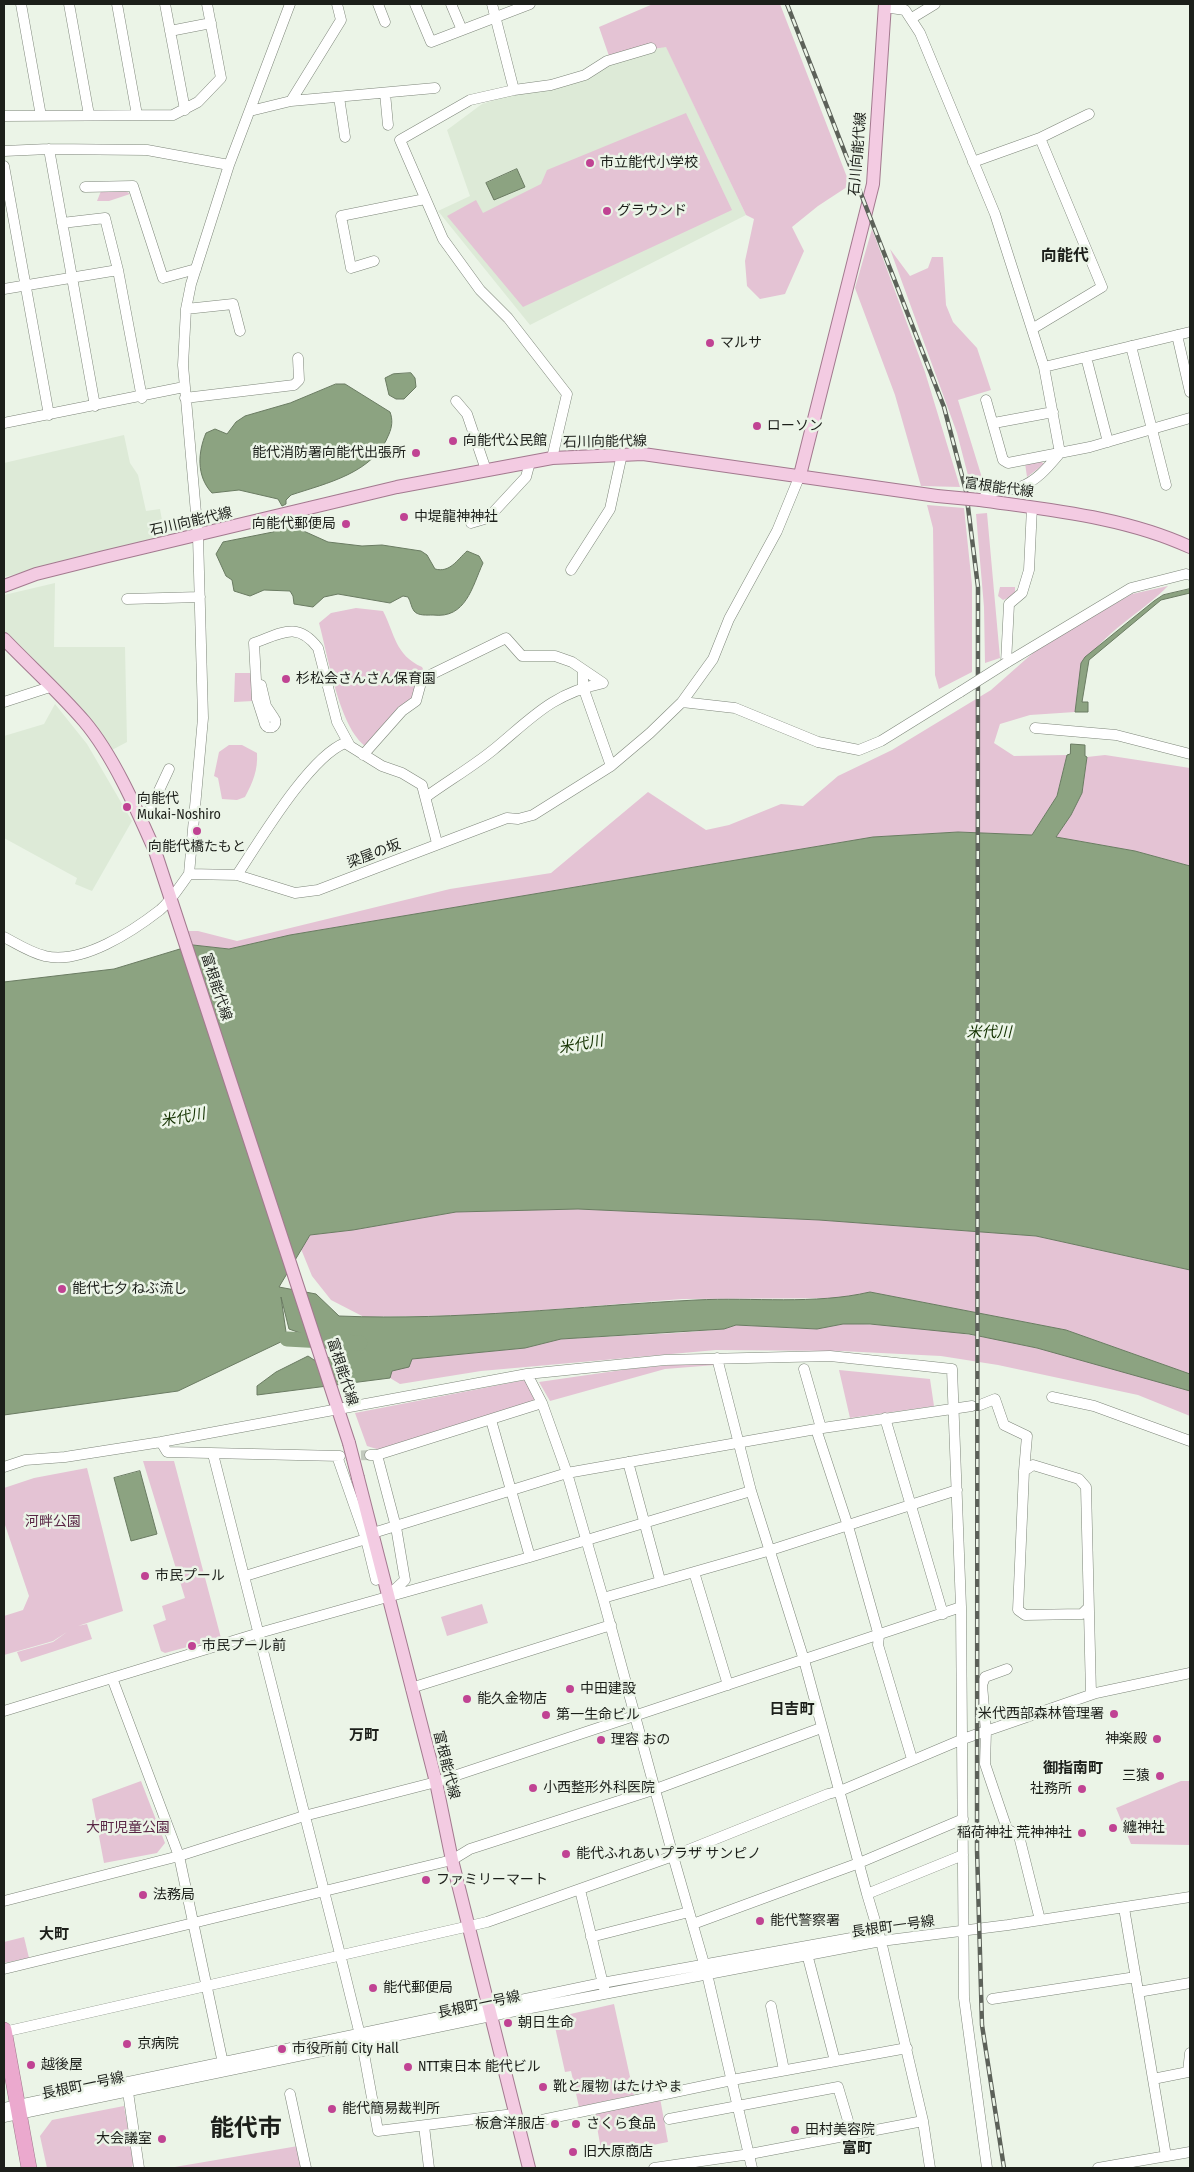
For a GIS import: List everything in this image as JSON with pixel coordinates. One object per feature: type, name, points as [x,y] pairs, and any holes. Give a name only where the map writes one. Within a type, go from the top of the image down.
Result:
[{"type":"highway","points":[[4,2031],[13,2109],[29,2168]]},
{"type":"main road","name":"石川向能代線","points":[[4,586],[36,574],[397,487],[552,458],[643,454],[800,475],[872,184],[884,5]]},
{"type":"main road","name":"富根能代線","points":[[800,475],[937,496],[1032,507],[1133,526],[1190,547]]},
{"type":"main road","name":"富根能代線","points":[[4,639],[84,722],[120,778],[142,820],[171,898],[349,1443],[370,1536],[388,1597],[436,1782],[468,1927],[529,2168]]},
{"type":"street","points":[[21,4],[42,116]]},
{"type":"street","points":[[69,4],[89,115]]},
{"type":"street","points":[[117,4],[137,115]]},
{"type":"street","points":[[165,4],[185,110]]},
{"type":"street","points":[[4,116],[172,115],[185,110],[198,102],[221,78],[207,4]]},
{"type":"street","points":[[4,937],[46,957],[61,957],[92,950],[112,942],[161,909],[189,874],[203,718],[198,536],[182,344],[186,309],[196,269],[229,165],[290,4]]},
{"type":"street","points":[[291,101],[341,20],[337,4]]},
{"type":"street","points":[[378,4],[386,22]]},
{"type":"street","points":[[416,4],[430,42],[530,4]]},
{"type":"street","points":[[451,4],[462,30]]},
{"type":"street","points":[[492,4],[497,16],[514,90]]},
{"type":"street","points":[[912,18],[935,4]]},
{"type":"street","points":[[884,5],[905,10],[920,33],[995,214],[1044,367],[1060,453]]},
{"type":"street","points":[[170,31],[210,23]]},
{"type":"street","points":[[552,458],[567,394],[508,318],[480,290],[443,239],[400,140],[470,100],[586,75],[607,61],[651,48]]},
{"type":"street","points":[[250,111],[291,101],[435,88]]},
{"type":"street","points":[[384,93],[388,125]]},
{"type":"street","points":[[339,97],[345,137]]},
{"type":"street","points":[[973,162],[1040,138],[1089,114]]},
{"type":"street","points":[[1032,329],[1102,287],[1040,138]]},
{"type":"street","points":[[4,151],[48,149],[147,150],[229,165]]},
{"type":"street","points":[[48,149],[95,406]]},
{"type":"street","points":[[4,166],[49,415]]},
{"type":"street","points":[[85,187],[133,186],[164,278],[196,269]]},
{"type":"street","points":[[374,261],[351,268],[341,216],[425,199]]},
{"type":"street","points":[[62,223],[105,218],[118,270],[142,398]]},
{"type":"street","points":[[4,289],[118,270]]},
{"type":"street","points":[[186,309],[233,304],[240,331]]},
{"type":"street","points":[[1044,367],[1190,332]]},
{"type":"street","points":[[1177,335],[1190,392]]},
{"type":"street","points":[[1131,346],[1166,484]]},
{"type":"street","points":[[1086,357],[1108,442]]},
{"type":"street","points":[[4,423],[142,398],[294,385],[299,380],[298,358]]},
{"type":"street","points":[[986,400],[994,423],[1002,460],[1008,463],[1108,442],[1190,418]]},
{"type":"street","points":[[456,401],[467,414],[486,470]]},
{"type":"street","points":[[994,423],[1053,412]]},
{"type":"street","points":[[980,500],[992,490],[1021,487],[1040,475],[1060,453]]},
{"type":"street","points":[[571,570],[610,509],[622,454]]},
{"type":"street","points":[[471,524],[488,518],[526,477],[530,462]]},
{"type":"street","name":"梁屋の坂","points":[[189,874],[237,875],[295,894],[318,890],[507,818],[518,819],[533,815],[553,804],[611,766],[650,733],[682,702],[713,659],[730,620],[777,531],[800,475]]},
{"type":"street","points":[[1006,663],[1009,604],[1022,593],[1029,570],[1032,507]]},
{"type":"street","points":[[682,702],[735,708],[818,742],[859,750],[882,741],[1130,588],[1186,574],[1190,575]]},
{"type":"street","points":[[126,599],[200,597]]},
{"type":"street","points":[[269,721],[261,688],[256,643],[288,631],[305,635],[312,640],[321,656],[337,722],[350,746]]},
{"type":"street","points":[[363,755],[402,712],[416,701],[422,679],[506,638],[522,656],[555,656],[572,662],[603,683],[583,687],[543,706],[492,751],[426,796]]},
{"type":"street","points":[[584,670],[583,687],[611,766]]},
{"type":"street","points":[[4,702],[50,687]]},
{"type":"street","points":[[1035,728],[1098,732],[1190,754]]},
{"type":"street","points":[[237,875],[263,835],[313,767],[335,747],[345,743],[363,755],[391,770],[402,773],[422,785],[426,796],[428,815],[438,844]]},
{"type":"street","points":[[142,820],[148,812],[169,769]]},
{"type":"street","points":[[4,1466],[25,1460],[65,1457],[161,1442],[337,1403],[526,1374],[717,1358],[830,1356],[952,1369],[961,1607],[964,1998],[987,2168]]},
{"type":"street","points":[[717,1358],[752,1491],[804,1660],[821,1728],[880,1937],[923,2121],[930,2168]]},
{"type":"street","points":[[804,1369],[819,1428],[879,1636],[878,1645],[912,1759]]},
{"type":"street","points":[[526,1374],[542,1403],[567,1473],[603,1598],[673,1856],[706,1969],[752,2168]]},
{"type":"street","points":[[1052,1397],[1094,1406],[1190,1441]]},
{"type":"street","points":[[245,1576],[567,1473],[819,1428],[954,1409],[995,1399],[1004,1425],[1027,1436],[1018,1610],[1025,1615],[1082,1614],[1088,1608]]},
{"type":"street","points":[[388,1597],[405,1580],[396,1527],[374,1455],[542,1403]]},
{"type":"street","points":[[885,1418],[943,1614]]},
{"type":"street","points":[[491,1420],[530,1557]]},
{"type":"street","points":[[161,1442],[167,1452],[338,1456],[370,1536],[376,1580]]},
{"type":"street","points":[[213,1454],[340,1954],[360,2039],[378,2131],[516,2119],[907,2048]]},
{"type":"street","points":[[628,1462],[660,1580]]},
{"type":"street","points":[[1024,1471],[1033,1465],[1079,1479],[1086,1487],[1091,1694]]},
{"type":"street","points":[[603,1598],[660,1580],[771,1550],[957,1490]]},
{"type":"street","points":[[4,1711],[258,1633],[645,1524],[752,1491]]},
{"type":"street","points":[[694,1572],[728,1685]]},
{"type":"street","points":[[4,1901],[180,1856],[304,1816],[436,1782],[879,1636],[961,1607]]},
{"type":"street","points":[[411,1688],[610,1625]]},
{"type":"street","points":[[1007,1669],[985,1677],[982,1685],[986,1731],[984,1764],[1007,1829],[1019,1836],[1040,1920]]},
{"type":"street","points":[[4,2031],[340,1954],[468,1927],[580,1890],[673,1856],[828,1794],[840,1791],[963,1739],[1091,1694],[1190,1673]]},
{"type":"street","points":[[112,1678],[180,1856],[224,2068]]},
{"type":"street","points":[[4,1969],[452,1860],[488,1843],[656,1789],[821,1728]]},
{"type":"street","points":[[693,1924],[859,1863],[963,1819]]},
{"type":"street","points":[[867,1894],[963,1855]]},
{"type":"street","points":[[580,1890],[606,1994]]},
{"type":"street","name":"長根町一号線","points":[[13,2109],[224,2068],[489,2013],[606,1994],[706,1969],[880,1937],[963,1931],[1190,1897]]},
{"type":"street","points":[[1124,1908],[1166,2156]]},
{"type":"street","points":[[591,1937],[689,1912]]},
{"type":"street","points":[[806,1951],[835,2061]]},
{"type":"street","points":[[489,2013],[602,1983],[706,1969]]},
{"type":"street","points":[[992,1999],[1136,1977]]},
{"type":"street","points":[[1138,1992],[1190,1983]]},
{"type":"street","points":[[771,2006],[784,2070]]},
{"type":"street","points":[[1153,2079],[1188,2072],[1190,2053]]},
{"type":"street","points":[[127,2087],[140,2168]]},
{"type":"street","points":[[669,2119],[838,2087],[852,2134]]},
{"type":"street","points":[[290,2094],[306,2168]]},
{"type":"street","points":[[4,2117],[13,2109]]},
{"type":"street","points":[[654,2168],[750,2154],[923,2121]]},
{"type":"street","points":[[424,2126],[429,2168]]},
{"type":"street","points":[[1105,2168],[1190,2152]]},
{"type":"shaded area","name":"市立能代小学校","points":[[666,46],[746,215],[530,325],[438,211],[470,196],[447,130],[482,104]]},
{"type":"shaded area","points":[[124,435],[130,463],[138,475],[146,511],[160,509],[165,537],[4,577],[4,463]]},
{"type":"shaded area","points":[[55,583],[54,647],[125,647],[127,742],[110,751],[52,682],[4,631],[4,595]]},
{"type":"shaded area","points":[[55,704],[87,744],[132,821],[92,891],[75,884],[77,878],[4,838],[4,736],[44,724]]},
{"type":"green space","points":[[653,4],[780,4],[850,185],[818,206],[792,227],[804,251],[785,294],[760,299],[747,286],[745,261],[754,219],[746,215],[666,47],[609,56],[599,27]]},
{"type":"green space","name":"グラウンド","points":[[686,113],[732,210],[523,307],[447,216],[476,200],[483,213],[541,184],[547,170]]},
{"type":"green space","points":[[101,191],[126,191],[130,194],[109,201],[97,201]]},
{"type":"green space","points":[[872,229],[925,372],[960,487],[921,486],[895,395],[855,288]]},
{"type":"green space","points":[[890,249],[910,276],[928,268],[932,257],[943,257],[946,305],[953,322],[977,348],[991,390],[958,400],[983,481],[971,487],[957,433]]},
{"type":"green space","points":[[1040,460],[1044,464],[1027,477],[1025,463]]},
{"type":"green space","points":[[927,505],[964,508],[972,585],[972,672],[939,689],[935,675],[933,528]]},
{"type":"green space","points":[[987,513],[1000,658],[985,663],[984,607],[976,514]]},
{"type":"green space","points":[[1168,586],[1111,633],[1091,654],[1080,677],[1075,712],[1030,715],[1000,724],[994,743],[1014,756],[1067,755],[1057,796],[1032,835],[958,832],[873,837],[290,935],[229,949],[193,945],[188,931],[198,931],[237,941],[450,889],[551,873],[648,792],[706,830],[729,825],[781,804],[803,806],[838,776],[892,750],[991,690],[1042,645],[1132,594]]},
{"type":"green space","points":[[1000,587],[1015,587],[1015,595],[1003,600],[998,596]]},
{"type":"green space","points":[[356,608],[383,611],[401,650],[413,662],[422,667],[426,675],[413,700],[369,748],[359,740],[350,727],[343,711],[336,692],[319,623],[331,613]]},
{"type":"green space","points":[[235,673],[252,673],[253,701],[234,702]]},
{"type":"green space","points":[[229,745],[242,745],[257,753],[256,770],[250,786],[245,797],[237,800],[222,799],[218,778],[214,776],[219,752]]},
{"type":"green space","points":[[1105,755],[1190,768],[1190,866],[1135,851],[1056,837],[1071,815],[1082,793],[1087,757]]},
{"type":"green space","points":[[578,1209],[819,1220],[1036,1236],[1190,1270],[1190,1374],[1066,1330],[870,1292],[847,1298],[682,1299],[481,1315],[364,1317],[331,1300],[312,1276],[301,1249],[310,1235],[353,1230],[456,1212]]},
{"type":"green space","points":[[843,1324],[932,1329],[1019,1344],[1105,1365],[1190,1391],[1190,1416],[1138,1395],[998,1365],[941,1356],[841,1351],[716,1350],[481,1371],[400,1384],[390,1378],[392,1371],[411,1359],[525,1348],[561,1339],[676,1333],[724,1329],[736,1325],[817,1329]]},
{"type":"green space","points":[[713,1361],[715,1365],[665,1369],[550,1401],[539,1382],[629,1369]]},
{"type":"green space","points":[[839,1370],[930,1379],[934,1406],[850,1418]]},
{"type":"green space","points":[[525,1380],[536,1403],[380,1450],[367,1446],[355,1413]]},
{"type":"green space","points":[[143,1461],[174,1461],[221,1638],[165,1653],[161,1651],[153,1625],[166,1620],[162,1606],[185,1598]]},
{"type":"green space","name":"河畔公園","points":[[87,1468],[123,1611],[78,1626],[87,1624],[92,1639],[21,1662],[17,1652],[53,1642],[67,1632],[53,1641],[4,1655],[4,1616],[23,1610],[29,1596],[4,1522],[4,1488],[34,1478]]},
{"type":"green space","points":[[482,1604],[488,1623],[447,1636],[441,1617]]},
{"type":"green space","name":"大町児童公園","points":[[141,1781],[165,1843],[157,1853],[104,1863],[92,1799]]},
{"type":"green space","points":[[1181,1781],[1190,1781],[1190,1845],[1131,1844],[1116,1808]]},
{"type":"green space","points":[[24,1937],[29,1958],[4,1963],[4,1942]]},
{"type":"green space","points":[[614,2004],[634,2095],[579,2107],[571,2071],[565,2072],[553,2018]]},
{"type":"green space","points":[[660,2098],[668,2142],[602,2155],[594,2110]]},
{"type":"green space","points":[[124,2106],[134,2164],[131,2168],[47,2168],[40,2136],[52,2120]]},
{"type":"green space","points":[[298,2146],[302,2168],[169,2168]]},
{"type":"water","points":[[517,169],[525,187],[494,200],[486,183]]},
{"type":"water","points":[[411,373],[415,378],[416,387],[404,399],[396,399],[389,395],[385,378],[393,374]]},
{"type":"water","points":[[336,384],[345,384],[390,412],[392,421],[390,431],[382,447],[372,458],[348,475],[291,495],[286,500],[286,504],[282,506],[278,499],[239,490],[212,493],[203,479],[200,464],[201,448],[206,433],[215,429],[227,434],[236,422],[245,416],[290,403]]},
{"type":"water","points":[[288,524],[328,542],[362,546],[382,545],[421,551],[427,555],[435,569],[440,570],[449,567],[467,551],[479,556],[483,563],[466,600],[453,612],[444,615],[418,614],[413,609],[408,597],[403,596],[390,603],[338,594],[324,597],[313,607],[294,604],[290,591],[264,590],[250,596],[234,591],[232,580],[226,576],[216,554],[223,542],[273,532]]},
{"type":"water","points":[[1190,589],[1190,593],[1161,600],[1089,660],[1082,702],[1088,702],[1088,712],[1075,712],[1081,663],[1085,657],[1163,595]]},
{"type":"water","name":"米代川","points":[[1071,744],[1085,745],[1085,756],[1087,757],[1082,793],[1071,815],[1056,837],[1135,851],[1190,866],[1190,1270],[1036,1236],[819,1220],[578,1209],[456,1212],[353,1230],[310,1235],[279,1287],[316,1294],[339,1316],[384,1317],[473,1315],[718,1299],[827,1298],[870,1292],[1066,1330],[1190,1374],[1190,1391],[1037,1348],[969,1334],[870,1324],[843,1324],[817,1329],[736,1325],[724,1329],[561,1339],[525,1348],[412,1359],[409,1367],[392,1371],[390,1378],[257,1395],[257,1386],[276,1372],[308,1356],[314,1360],[342,1355],[343,1347],[336,1338],[303,1334],[289,1329],[281,1297],[287,1339],[178,1391],[4,1415],[4,982],[114,969],[193,945],[229,949],[290,935],[873,837],[958,832],[1032,835],[1057,796],[1067,755],[1070,754]]},
{"type":"water","name":"市民プール","points":[[140,1471],[157,1534],[131,1541],[114,1478]]},
{"type":"waterway","points":[[287,1339],[360,1343]]},
{"type":"tunnel","points":[[346,1456],[370,1455]]},
{"type":"railway","points":[[787,4],[944,407],[966,491],[978,587],[977,1849],[982,2025],[1004,2168]]},
{"type":"place","name":"市立能代小学校","points":[[590,163]]},
{"type":"place","name":"グラウンド","points":[[607,211]]},
{"type":"place","name":"マルサ","points":[[710,343]]},
{"type":"place","name":"ローソン","points":[[757,426]]},
{"type":"place","name":"向能代公民館","points":[[453,441]]},
{"type":"place","name":"能代消防署向能代出張所","points":[[416,453]]},
{"type":"place","name":"中堤龍神神社","points":[[404,517]]},
{"type":"place","name":"向能代郵便局","points":[[346,524]]},
{"type":"place","name":"杉松会さんさん保育園","points":[[286,679]]},
{"type":"place","name":"向能代 Mukai-Noshiro","points":[[127,807]]},
{"type":"place","name":"向能代橋たもと","points":[[197,831]]},
{"type":"place","name":"能代七夕 ねぶ流し","points":[[62,1289]]},
{"type":"place","name":"市民プール","points":[[145,1576]]},
{"type":"place","name":"市民プール前","points":[[192,1646]]},
{"type":"place","name":"中田建設","points":[[570,1689]]},
{"type":"place","name":"能久金物店","points":[[467,1699]]},
{"type":"place","name":"米代西部森林管理署","points":[[1114,1714]]},
{"type":"place","name":"第一生命ビル","points":[[546,1715]]},
{"type":"place","name":"神楽殿","points":[[1157,1739]]},
{"type":"place","name":"理容 おの","points":[[601,1740]]},
{"type":"place","name":"三猿","points":[[1160,1776]]},
{"type":"place","name":"小西整形外科医院","points":[[533,1788]]},
{"type":"place","name":"社務所","points":[[1082,1789]]},
{"type":"place","name":"纏神社","points":[[1113,1828]]},
{"type":"place","name":"稲荷神社 荒神神社","points":[[1082,1833]]},
{"type":"place","name":"能代ふれあいプラザ サンピノ","points":[[566,1854]]},
{"type":"place","name":"ファミリーマート","points":[[426,1880]]},
{"type":"place","name":"法務局","points":[[143,1895]]},
{"type":"place","name":"能代警察署","points":[[760,1921]]},
{"type":"place","name":"能代郵便局","points":[[373,1988]]},
{"type":"place","name":"朝日生命","points":[[508,2023]]},
{"type":"place","name":"京病院","points":[[127,2044]]},
{"type":"place","name":"市役所前 City Hall","points":[[282,2049]]},
{"type":"place","name":"越後屋","points":[[31,2065]]},
{"type":"place","name":"NTT東日本 能代ビル","points":[[408,2067]]},
{"type":"place","name":"靴と履物 はたけやま","points":[[543,2087]]},
{"type":"place","name":"能代簡易裁判所","points":[[332,2109]]},
{"type":"place","name":"板倉洋服店","points":[[555,2124]]},
{"type":"place","name":"さくら食品","points":[[576,2124]]},
{"type":"place","name":"田村美容院","points":[[795,2130]]},
{"type":"place","name":"大会議室","points":[[162,2139]]},
{"type":"place","name":"旧大原商店","points":[[573,2152]]},
{"type":"district","name":"向能代","points":[[1065,257]]},
{"type":"district","name":"日吉町","points":[[792,1710]]},
{"type":"district","name":"万町","points":[[364,1736]]},
{"type":"district","name":"御指南町","points":[[1073,1769]]},
{"type":"district","name":"大町","points":[[54,1935]]},
{"type":"district","name":"能代市","points":[[246,2129]]},
{"type":"district","name":"富町","points":[[857,2149]]}]
